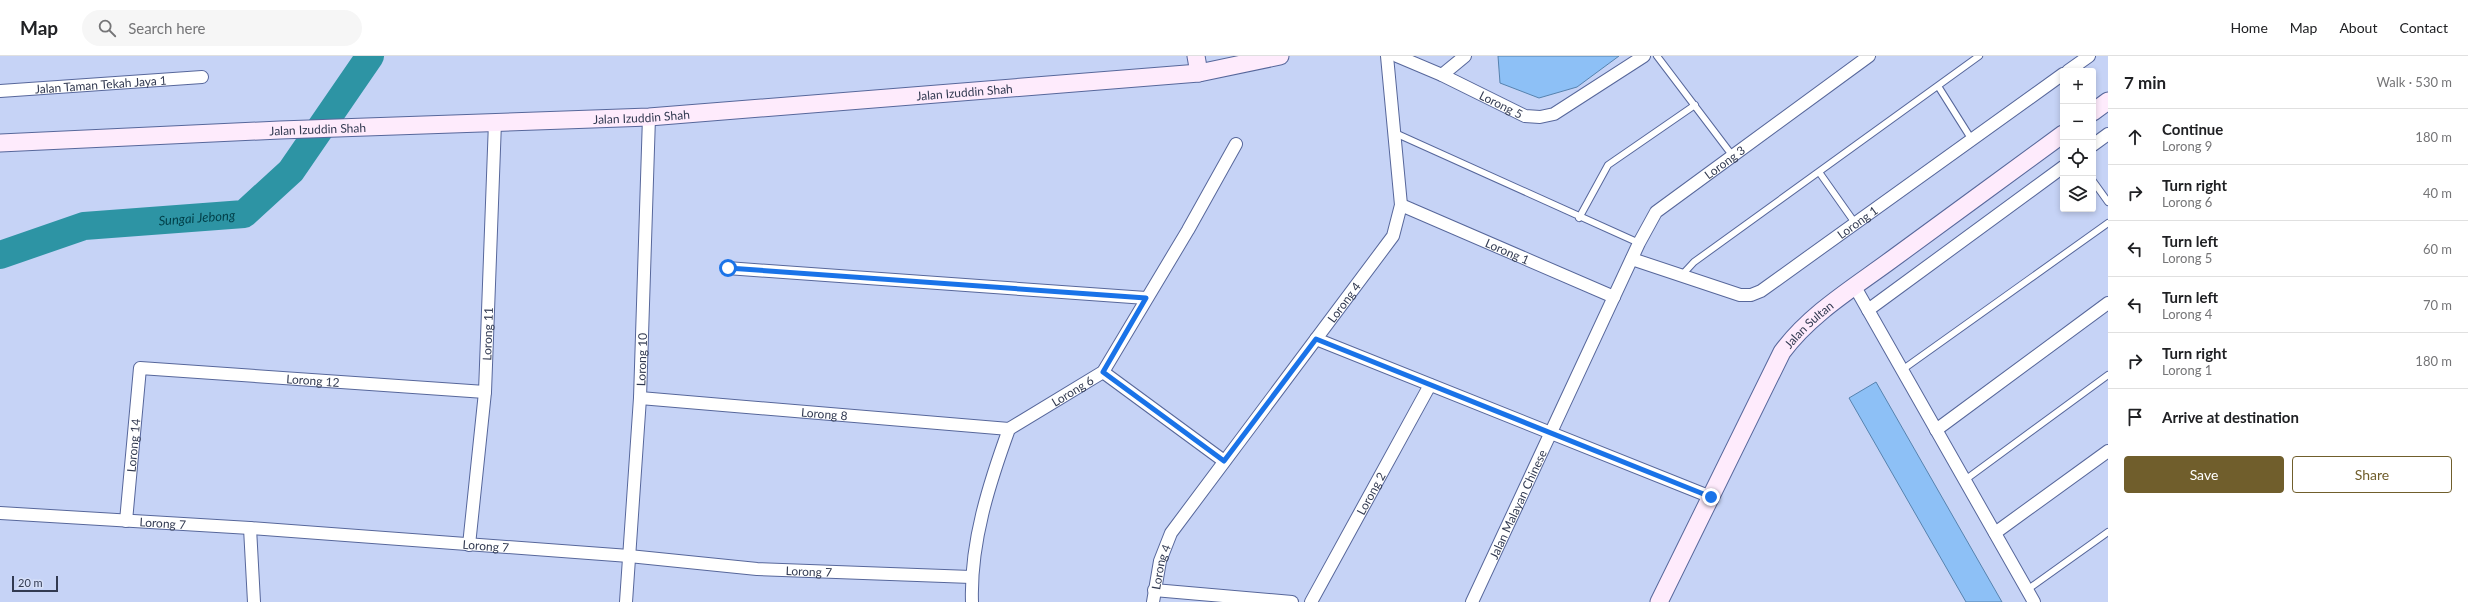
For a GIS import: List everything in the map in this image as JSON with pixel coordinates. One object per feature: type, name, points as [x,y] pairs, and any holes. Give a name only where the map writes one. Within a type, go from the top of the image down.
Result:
[{"type":"main road","points":[[1196,56],[1199,73]]},
{"type":"main road","name":"Jalan Izuddin Shah","points":[[0,143],[280,130],[649,117],[1199,73],[1280,56]]},
{"type":"main road","points":[[2096,110],[2108,101]]},
{"type":"main road","name":"Jalan Sultan","points":[[1660,602],[1782,352],[1802,327],[1855,286],[2060,136]]},
{"type":"street","name":"Lorong 4","points":[[1154,596],[1160,561],[1171,533],[1393,236],[1401,205],[1388,56]]},
{"type":"street","name":"Lorong 5","points":[[1397,56],[1442,75],[1525,116],[1540,117],[1554,114],[1644,56]]},
{"type":"street","points":[[1442,75],[1465,56]]},
{"type":"street","name":"Lorong 3","points":[[1614,297],[1650,220],[1663,204],[1869,56]]},
{"type":"street","points":[[2072,68],[2089,56]]},
{"type":"street","name":"Lorong 1","points":[[1632,259],[1740,295],[1751,295],[1761,291],[2060,76]]},
{"type":"street","name":"Jalan Taman Tekah Jaya 1","points":[[0,91],[202,78]]},
{"type":"street","name":"Lorong 10","points":[[626,602],[640,398],[649,117]]},
{"type":"street","name":"Lorong 11","points":[[469,546],[485,392],[495,122]]},
{"type":"street","points":[[2096,143],[2108,134]]},
{"type":"street","name":"Lorong 6","points":[[1009,429],[1103,372],[1188,230],[1236,144]]},
{"type":"street","points":[[1868,310],[2060,169]]},
{"type":"street","name":"Lorong 1","points":[[1401,205],[1614,297]]},
{"type":"street","points":[[728,268],[1146,298]]},
{"type":"street","points":[[1855,286],[2034,602]]},
{"type":"street","name":"Jalan Malayan Chinese","points":[[1472,602],[1614,297]]},
{"type":"street","points":[[1936,430],[2108,303]]},
{"type":"street","points":[[1316,339],[1711,497]]},
{"type":"street","name":"Lorong 12","points":[[140,368],[485,392]]},
{"type":"street","name":"Lorong 14","points":[[126,521],[140,368]]},
{"type":"street","points":[[1103,372],[1224,461]]},
{"type":"street","name":"Lorong 2","points":[[1311,602],[1430,385]]},
{"type":"street","name":"Lorong 8","points":[[640,398],[1009,429]]},
{"type":"street","points":[[972,602],[971,577],[986,500],[1009,429]]},
{"type":"street","points":[[1995,533],[2108,451]]},
{"type":"street","name":"Lorong 7","points":[[0,513],[250,528],[469,546],[629,556],[757,569],[971,577]]},
{"type":"street","points":[[250,528],[254,602]]},
{"type":"street","points":[[1154,596],[1292,602]]},
{"type":"lane","points":[[1657,56],[1732,155]]},
{"type":"lane","points":[[1681,276],[1694,262],[1979,56]]},
{"type":"lane","points":[[1938,86],[1972,140]]},
{"type":"lane","points":[[1579,218],[1608,165],[1695,105]]},
{"type":"lane","points":[[1395,133],[1579,218],[1639,243]]},
{"type":"lane","points":[[1819,172],[1855,223]]},
{"type":"lane","points":[[2096,185],[2108,202]]},
{"type":"lane","points":[[1902,370],[2108,223]]},
{"type":"lane","points":[[1965,480],[2108,375]]},
{"type":"lane","points":[[2027,590],[2108,532]]},
{"type":"building","points":[[1498,56],[1619,56],[1577,87],[1539,98],[1500,83]]},
{"type":"building","points":[[1876,382],[2002,602],[1966,602],[1849,398]]},
{"type":"waterway","name":"Sungai Jebong","points":[[0,255],[84,226],[244,214],[291,171],[370,56]]},
{"type":"route","points":[[728,268],[1146,298],[1103,372],[1224,461],[1316,339],[1711,497]]}]
